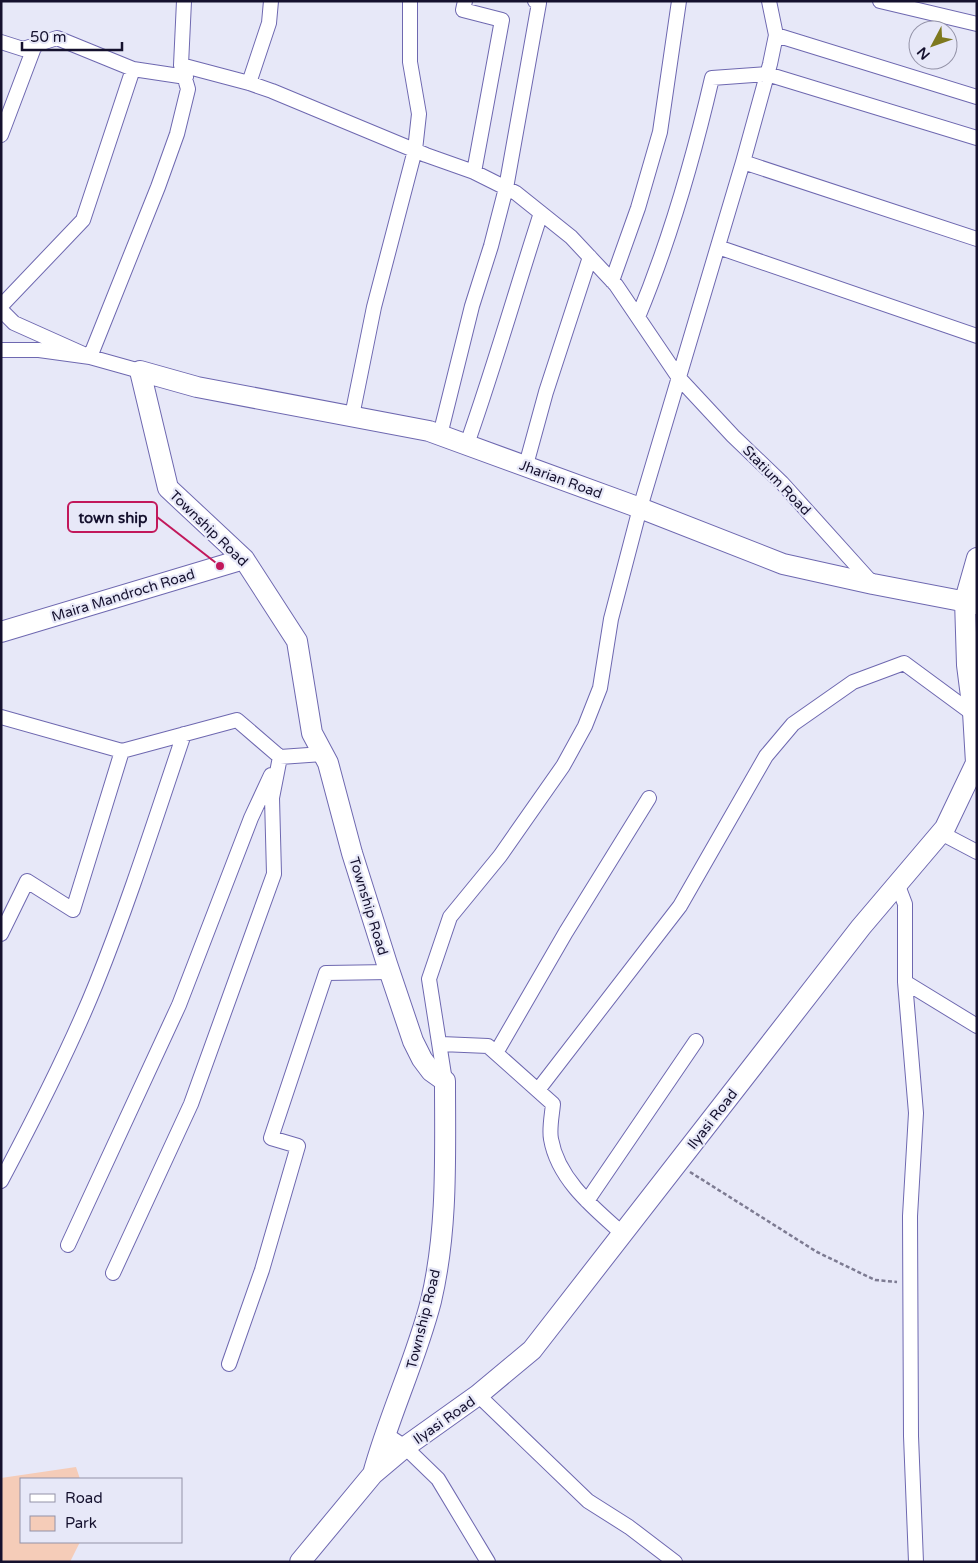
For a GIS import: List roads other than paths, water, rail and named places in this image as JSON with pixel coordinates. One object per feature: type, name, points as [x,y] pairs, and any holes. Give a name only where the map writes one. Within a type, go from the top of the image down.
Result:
[{"type":"street","points":[[90,356],[158,187],[177,134],[188,89],[183,71],[184,1]]},
{"type":"street","points":[[250,82],[269,23],[271,1]]},
{"type":"street","points":[[352,416],[374,307],[415,150],[419,114],[410,62],[410,1]]},
{"type":"street","points":[[465,1],[463,10],[502,20],[474,172]]},
{"type":"street","points":[[440,435],[472,306],[492,246],[506,188],[539,3],[535,1]]},
{"type":"street","points":[[612,282],[638,208],[660,132],[679,1]]},
{"type":"street","points":[[445,1081],[441,1044],[429,979],[450,917],[500,856],[563,766],[585,726],[600,688],[611,619],[640,508],[680,378],[767,74],[776,35],[768,1]]},
{"type":"street","points":[[880,1],[977,24]]},
{"type":"street","points":[[776,35],[977,97]]},
{"type":"street","name":"Statium Road","points":[[1,42],[23,49],[57,38],[133,69],[183,71],[250,82],[415,150],[474,172],[506,188],[571,237],[590,257],[612,282],[680,378],[733,436],[782,482],[872,584]]},
{"type":"street","points":[[1,134],[35,46]]},
{"type":"street","points":[[1,306],[83,220],[133,69]]},
{"type":"street","points":[[638,317],[660,264],[697,144],[712,78],[767,74],[977,138]]},
{"type":"street","points":[[743,162],[977,239]]},
{"type":"street","points":[[467,444],[494,368],[513,297],[541,213]]},
{"type":"street","points":[[718,247],[977,336]]},
{"type":"street","points":[[526,465],[546,392],[590,257]]},
{"type":"street","points":[[1,310],[14,323],[90,356],[140,371]]},
{"type":"street","points":[[1,350],[39,350],[90,356]]},
{"type":"street","name":"Jharian Road","points":[[140,371],[197,387],[352,416],[440,435],[526,465],[783,564],[872,584],[971,602]]},
{"type":"street","name":"Township Road","points":[[140,371],[168,488],[244,558],[297,642],[312,733],[328,763],[352,853],[413,1041],[422,1059],[431,1071],[445,1081],[444,1226],[431,1300],[410,1371],[384,1433],[373,1474]]},
{"type":"street","name":"Maira Mandroch Road","points":[[1,632],[244,558]]},
{"type":"street","name":"Ilyasi Road","points":[[300,1562],[373,1474],[405,1447],[478,1396],[532,1350],[897,883],[941,833],[976,763],[975,714],[966,666],[971,602],[977,558]]},
{"type":"street","points":[[538,1090],[680,906],[766,756],[793,724],[853,682],[904,663],[975,714]]},
{"type":"street","points":[[1,717],[122,751],[237,720],[280,757],[323,754]]},
{"type":"street","points":[[1,1181],[27,1132],[96,984],[148,842],[184,734]]},
{"type":"street","points":[[1,934],[27,881],[73,910],[122,751]]},
{"type":"street","points":[[68,1246],[179,1005],[251,818],[280,757]]},
{"type":"street","points":[[113,1273],[191,1104],[274,874],[272,798],[280,757]]},
{"type":"street","points":[[496,1053],[566,932],[649,798]]},
{"type":"street","points":[[941,833],[977,852]]},
{"type":"street","points":[[897,883],[905,904],[905,982],[916,1113],[910,1216],[911,1436],[916,1562]]},
{"type":"street","points":[[229,1364],[262,1270],[298,1146],[271,1138],[326,973],[390,972]]},
{"type":"street","points":[[905,982],[977,1026]]},
{"type":"street","points":[[587,1201],[696,1041]]},
{"type":"street","points":[[441,1044],[488,1046],[553,1104],[551,1139],[564,1173],[587,1201],[623,1234]]},
{"type":"street","points":[[478,1396],[588,1500],[630,1527],[674,1562]]},
{"type":"street","points":[[384,1433],[405,1447],[438,1478],[488,1562]]},
{"type":"place","name":"town ship","points":[[220,566]]}]
